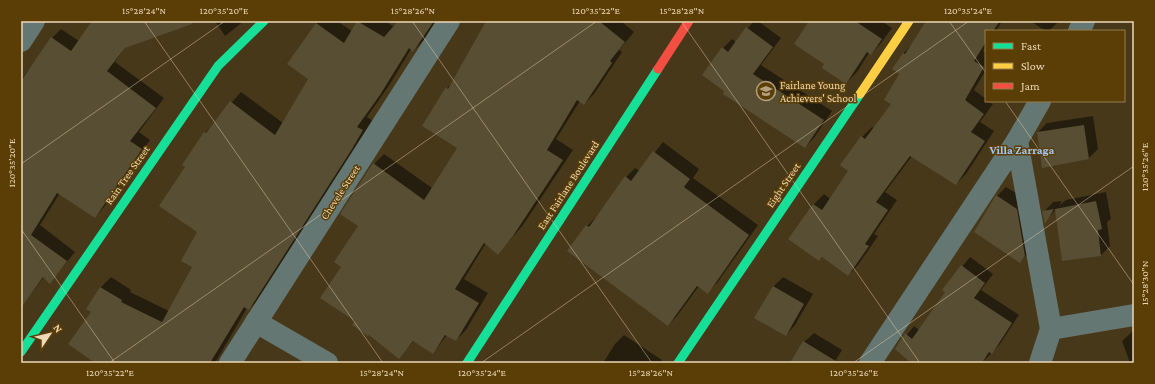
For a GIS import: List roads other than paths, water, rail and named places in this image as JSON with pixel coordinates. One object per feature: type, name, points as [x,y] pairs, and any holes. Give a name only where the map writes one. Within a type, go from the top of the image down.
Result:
[{"type":"street","points":[[21,41],[34,21]]},
{"type":"street","name":"Rain Tree Street","points":[[21,352],[218,66],[264,21]]},
{"type":"street","name":"Chevele Street","points":[[230,363],[449,21]]},
{"type":"street","name":"East Fairlane Boulevard","points":[[467,363],[689,21]]},
{"type":"street","name":"Eight Street","points":[[678,363],[909,21]]},
{"type":"street","points":[[1080,30],[1084,21]]},
{"type":"street","points":[[870,363],[1017,141],[1039,102]]},
{"type":"street","points":[[1017,141],[1051,329],[1040,363]]},
{"type":"street","points":[[1051,329],[1134,315]]},
{"type":"street","points":[[256,322],[327,363]]},
{"type":"place","name":"Fairlane Young Achievers' School","points":[[766,91]]},
{"type":"district","name":"Villa Zarraga","points":[[1022,150]]}]
